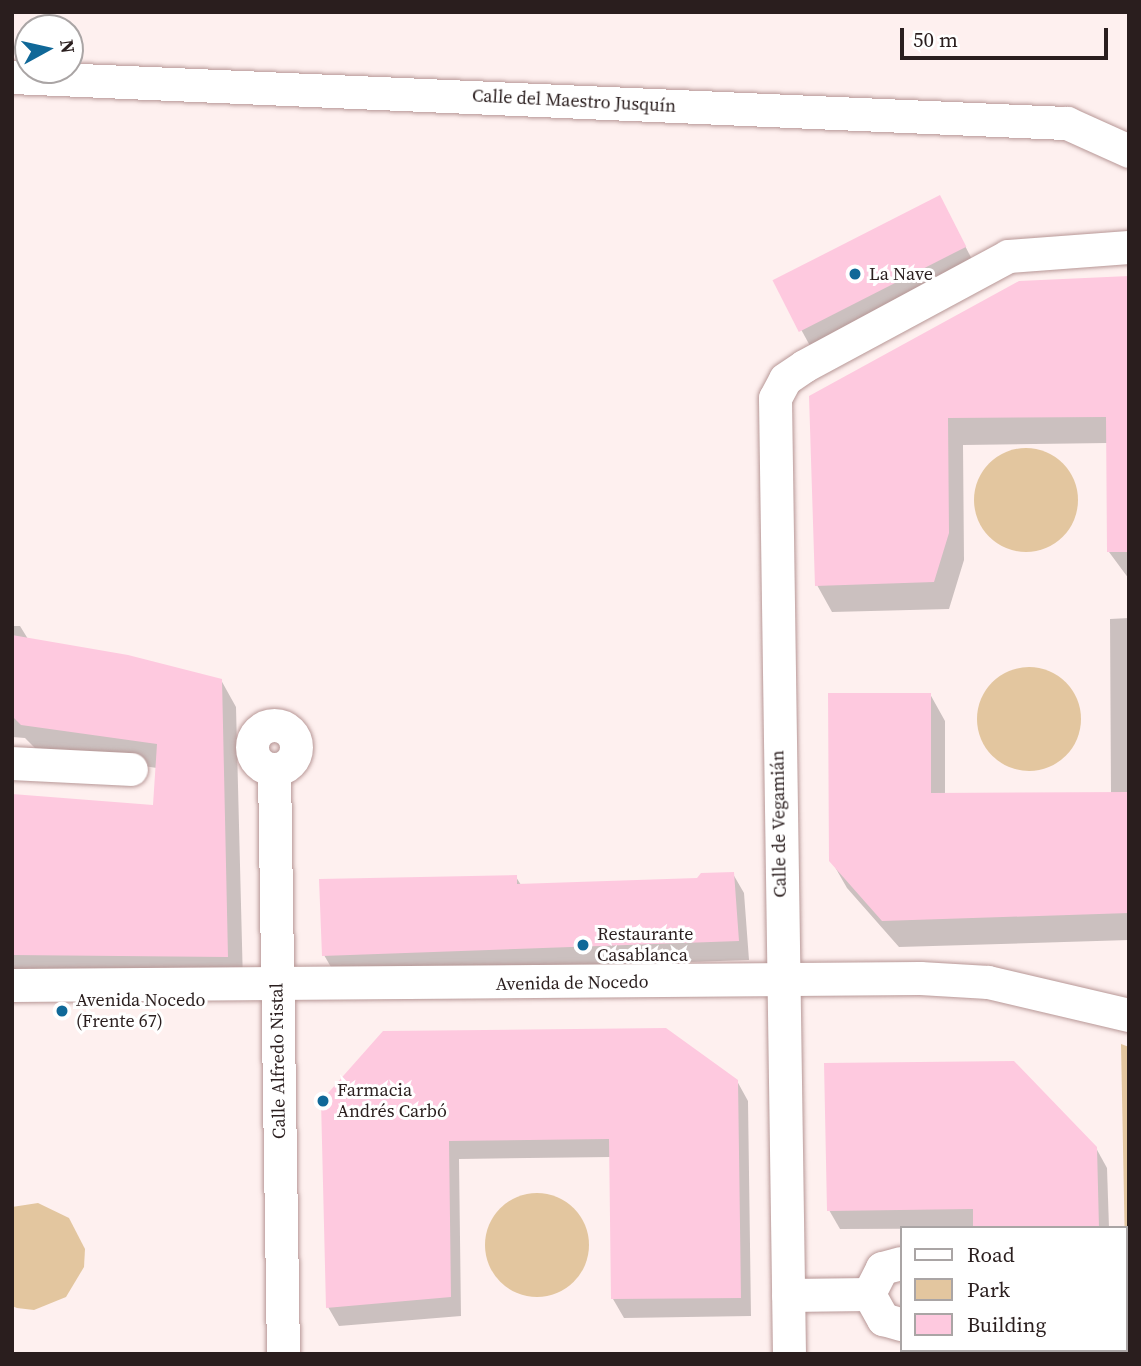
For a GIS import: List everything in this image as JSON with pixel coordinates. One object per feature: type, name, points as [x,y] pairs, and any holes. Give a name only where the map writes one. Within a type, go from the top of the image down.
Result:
[{"type":"street","name":"Calle del Maestro Jusquín","points":[[12,77],[1067,123],[1129,151]]},
{"type":"street","name":"Calle de Vegamián","points":[[789,1354],[772,425],[775,398],[785,379],[804,366],[1007,256],[1129,247]]},
{"type":"street","points":[[12,762],[131,769]]},
{"type":"street","name":"Calle Alfredo Nistal","points":[[274,769],[283,1354]]},
{"type":"street","name":"Avenida de Nocedo","points":[[12,985],[276,987],[782,980],[988,982],[1129,1015]]},
{"type":"street","points":[[869,1294],[882,1268],[900,1263]]},
{"type":"street","points":[[788,1295],[869,1294]]},
{"type":"street","points":[[869,1294],[883,1319],[900,1324]]},
{"type":"green space","points":[[1026,448],[1046,452],[1063,463],[1074,480],[1078,500],[1074,520],[1063,537],[1046,548],[1026,552],[1006,548],[989,537],[978,520],[974,500],[978,480],[989,463],[1006,452]]},
{"type":"green space","points":[[1029,667],[1049,671],[1072,690],[1077,699],[1081,719],[1077,739],[1058,762],[1049,767],[1029,771],[1009,767],[986,748],[981,739],[977,719],[981,699],[1000,676],[1009,671]]},
{"type":"green space","points":[[1121,1044],[1129,1047],[1129,1354],[1127,1226],[1125,1226]]},
{"type":"green space","points":[[537,1193],[557,1197],[574,1208],[585,1225],[589,1245],[585,1265],[574,1282],[557,1293],[537,1297],[517,1293],[500,1282],[489,1265],[485,1245],[489,1225],[500,1208],[517,1197]]},
{"type":"green space","points":[[38,1203],[69,1218],[85,1249],[84,1267],[66,1297],[34,1310],[17,1308],[12,1306],[12,1207]]},
{"type":"building","name":"La Nave","points":[[940,195],[966,247],[799,332],[772,280]]},
{"type":"building","points":[[1129,276],[1129,552],[1107,552],[1106,417],[948,418],[949,533],[934,582],[815,586],[809,396],[1019,281]]},
{"type":"building","points":[[12,635],[128,655],[222,679],[228,957],[12,955],[12,794],[153,805],[157,744],[21,725],[12,716]]},
{"type":"building","points":[[828,693],[931,693],[931,793],[1129,792],[1129,913],[882,921],[829,861]]},
{"type":"building","points":[[734,872],[739,941],[322,956],[319,879],[517,875],[517,884],[697,878],[701,873]]},
{"type":"building","points":[[666,1028],[738,1080],[741,1298],[611,1299],[609,1139],[449,1141],[451,1297],[326,1308],[321,1101],[383,1031]]},
{"type":"building","points":[[1014,1061],[1097,1147],[1099,1226],[973,1226],[973,1209],[827,1211],[824,1063]]},
{"type":"place","name":"La Nave","points":[[855,274]]},
{"type":"place","name":"Restaurante Casablanca","points":[[583,945]]},
{"type":"place","name":"Avenida Nocedo (Frente 67)","points":[[62,1011]]},
{"type":"place","name":"Farmacia Andrés Carbó","points":[[323,1101]]}]
